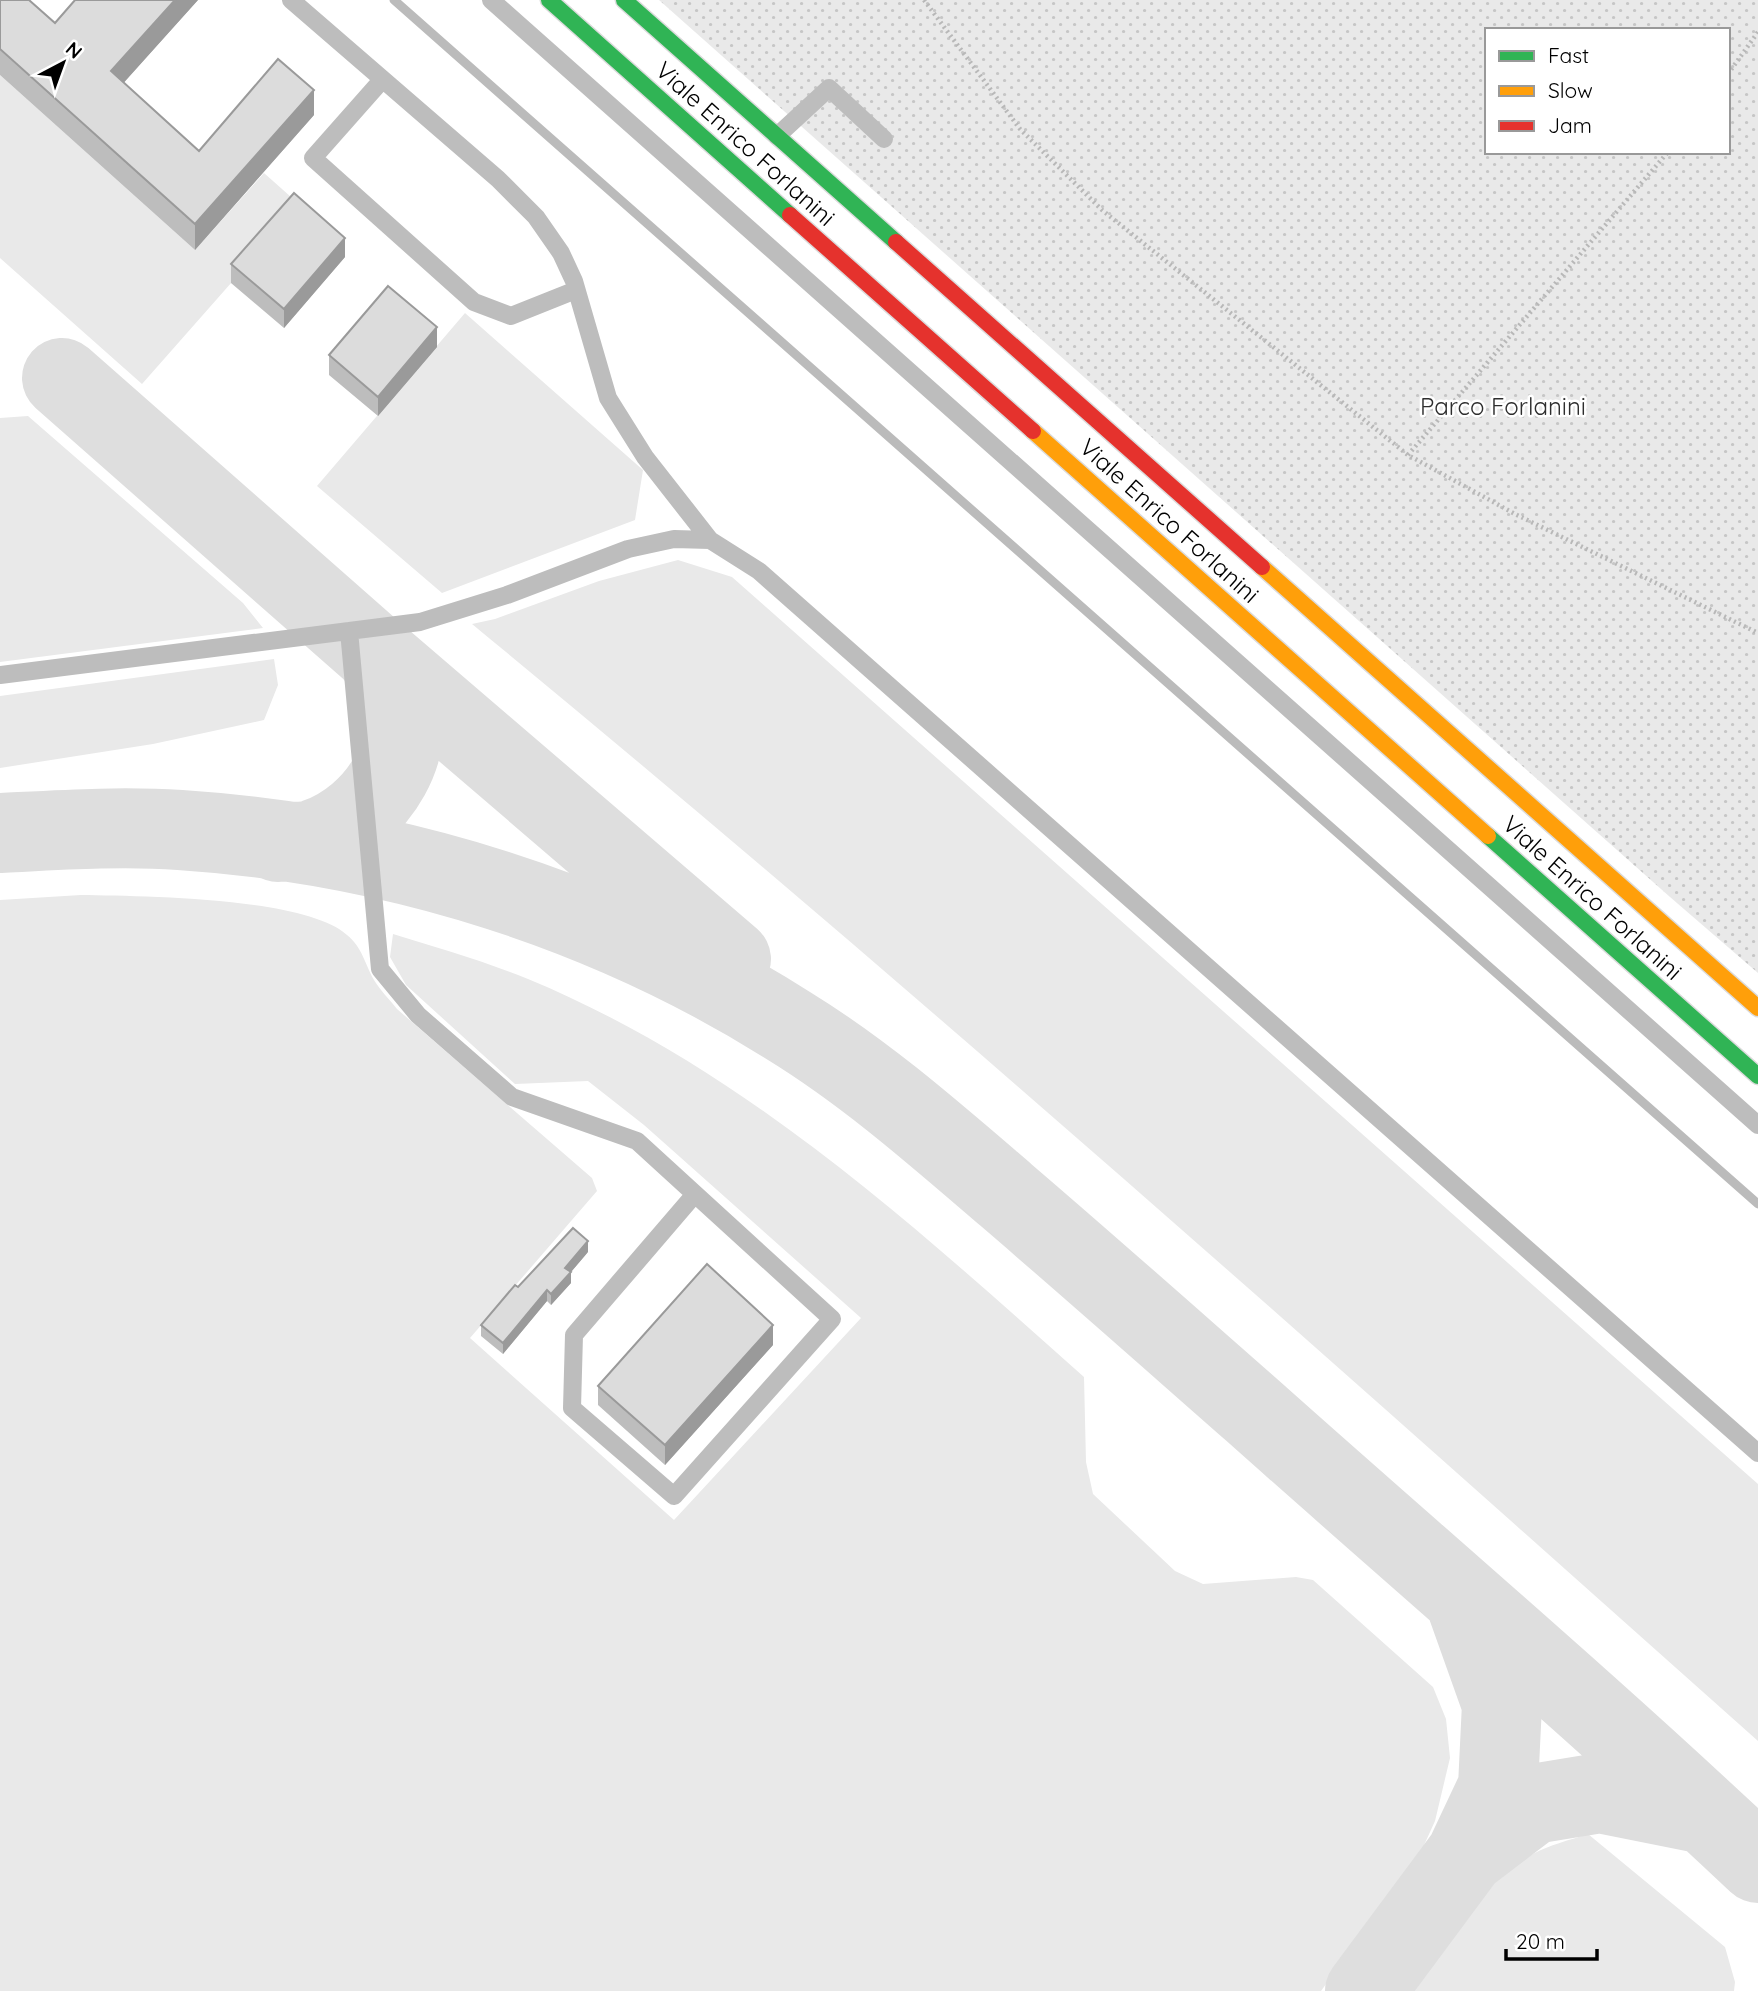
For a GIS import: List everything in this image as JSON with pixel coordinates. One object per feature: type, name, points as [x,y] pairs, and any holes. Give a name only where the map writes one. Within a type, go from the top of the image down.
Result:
[{"type":"main road","name":"Viale Enrico Forlanini","points":[[549,0],[1758,1076]]},
{"type":"main road","name":"Viale Enrico Forlanini","points":[[624,0],[1758,1008]]},
{"type":"lane","points":[[291,0],[498,179],[536,217],[561,253],[576,290],[608,398],[645,457],[710,540],[759,571],[1758,1453]]},
{"type":"lane","points":[[491,0],[1758,1125]]},
{"type":"lane","points":[[382,80],[313,158],[474,302],[511,316],[576,290]]},
{"type":"lane","points":[[777,136],[829,88],[884,139]]},
{"type":"lane","points":[[0,675],[420,622],[507,595],[628,549],[674,539],[710,540]]},
{"type":"lane","points":[[349,631],[380,969],[418,1015],[512,1097],[637,1141],[832,1319],[674,1496],[572,1408],[574,1335],[695,1194]]},
{"type":"path","points":[[924,0],[1020,129],[1102,210],[1408,455],[1515,514],[1758,633]]},
{"type":"path","points":[[1730,71],[1758,32]]},
{"type":"path","points":[[1408,455],[1666,154]]},
{"type":"green space","name":"Parco Forlanini","points":[[659,0],[1758,0],[1758,973],[1670,897]]},
{"type":"green space","points":[[0,75],[195,250],[264,173],[300,205],[142,384],[0,258]]},
{"type":"green space","points":[[465,313],[643,470],[635,520],[442,593],[317,486]]},
{"type":"green space","points":[[28,416],[243,603],[263,628],[0,662],[0,418]]},
{"type":"green space","points":[[678,560],[732,577],[1758,1484],[1758,1741],[960,1036],[472,624],[495,619],[599,581]]},
{"type":"green space","points":[[274,659],[278,685],[264,720],[153,744],[0,768],[0,696]]},
{"type":"green space","points":[[81,895],[220,901],[296,913],[326,922],[352,940],[360,950],[376,984],[397,1009],[592,1178],[597,1191],[470,1338],[674,1520],[861,1318],[644,1125],[588,1081],[515,1084],[406,985],[390,957],[393,934],[528,979],[607,1015],[682,1057],[822,1154],[890,1208],[1020,1320],[1084,1377],[1086,1462],[1093,1494],[1175,1571],[1203,1584],[1296,1577],[1313,1580],[1433,1687],[1446,1719],[1450,1758],[1435,1821],[1420,1854],[1321,1991],[0,1991],[0,900]]},
{"type":"green space","points":[[1588,1834],[1725,1947],[1735,1982],[1734,1991],[1406,1991],[1462,1916],[1495,1882],[1533,1854]]},
{"type":"building","points":[[0,0],[29,0],[55,23],[75,0],[175,0],[111,71],[199,151],[278,59],[314,90],[195,224],[0,49]]},
{"type":"building","points":[[294,193],[345,238],[284,309],[231,264]]},
{"type":"building","points":[[388,286],[437,327],[378,397],[329,355]]},
{"type":"building","points":[[573,1228],[588,1241],[565,1268],[571,1272],[551,1294],[547,1290],[503,1343],[481,1325],[515,1285],[518,1287]]},
{"type":"building","points":[[707,1264],[773,1325],[665,1445],[598,1386]]},
{"type":"waterway","points":[[394,0],[1758,1204]]},
{"type":"taxiway","points":[[62,378],[372,651],[731,959]]},
{"type":"taxiway","points":[[278,842],[311,840],[337,829],[358,814],[390,776],[399,754],[404,730],[403,705],[393,677],[372,651]]},
{"type":"taxiway","points":[[0,833],[112,828],[180,830],[340,850],[419,868],[497,890],[573,917],[647,949],[719,985],[789,1026],[846,1064],[954,1150],[1507,1635],[1758,1863]]},
{"type":"taxiway","points":[[1365,1991],[1466,1855],[1498,1787],[1502,1704],[1466,1603]]},
{"type":"taxiway","points":[[1466,1855],[1533,1804],[1600,1793],[1705,1814]]},
{"type":"traffic: fast","points":[[549,0],[790,215]]},
{"type":"traffic: fast","points":[[624,0],[896,242]]},
{"type":"traffic: fast","points":[[1488,836],[1758,1076]]},
{"type":"traffic: slow","points":[[1033,431],[1488,836]]},
{"type":"traffic: slow","points":[[1262,567],[1758,1008]]},
{"type":"traffic: jam","points":[[790,215],[1033,431]]},
{"type":"traffic: jam","points":[[896,242],[1262,567]]}]
